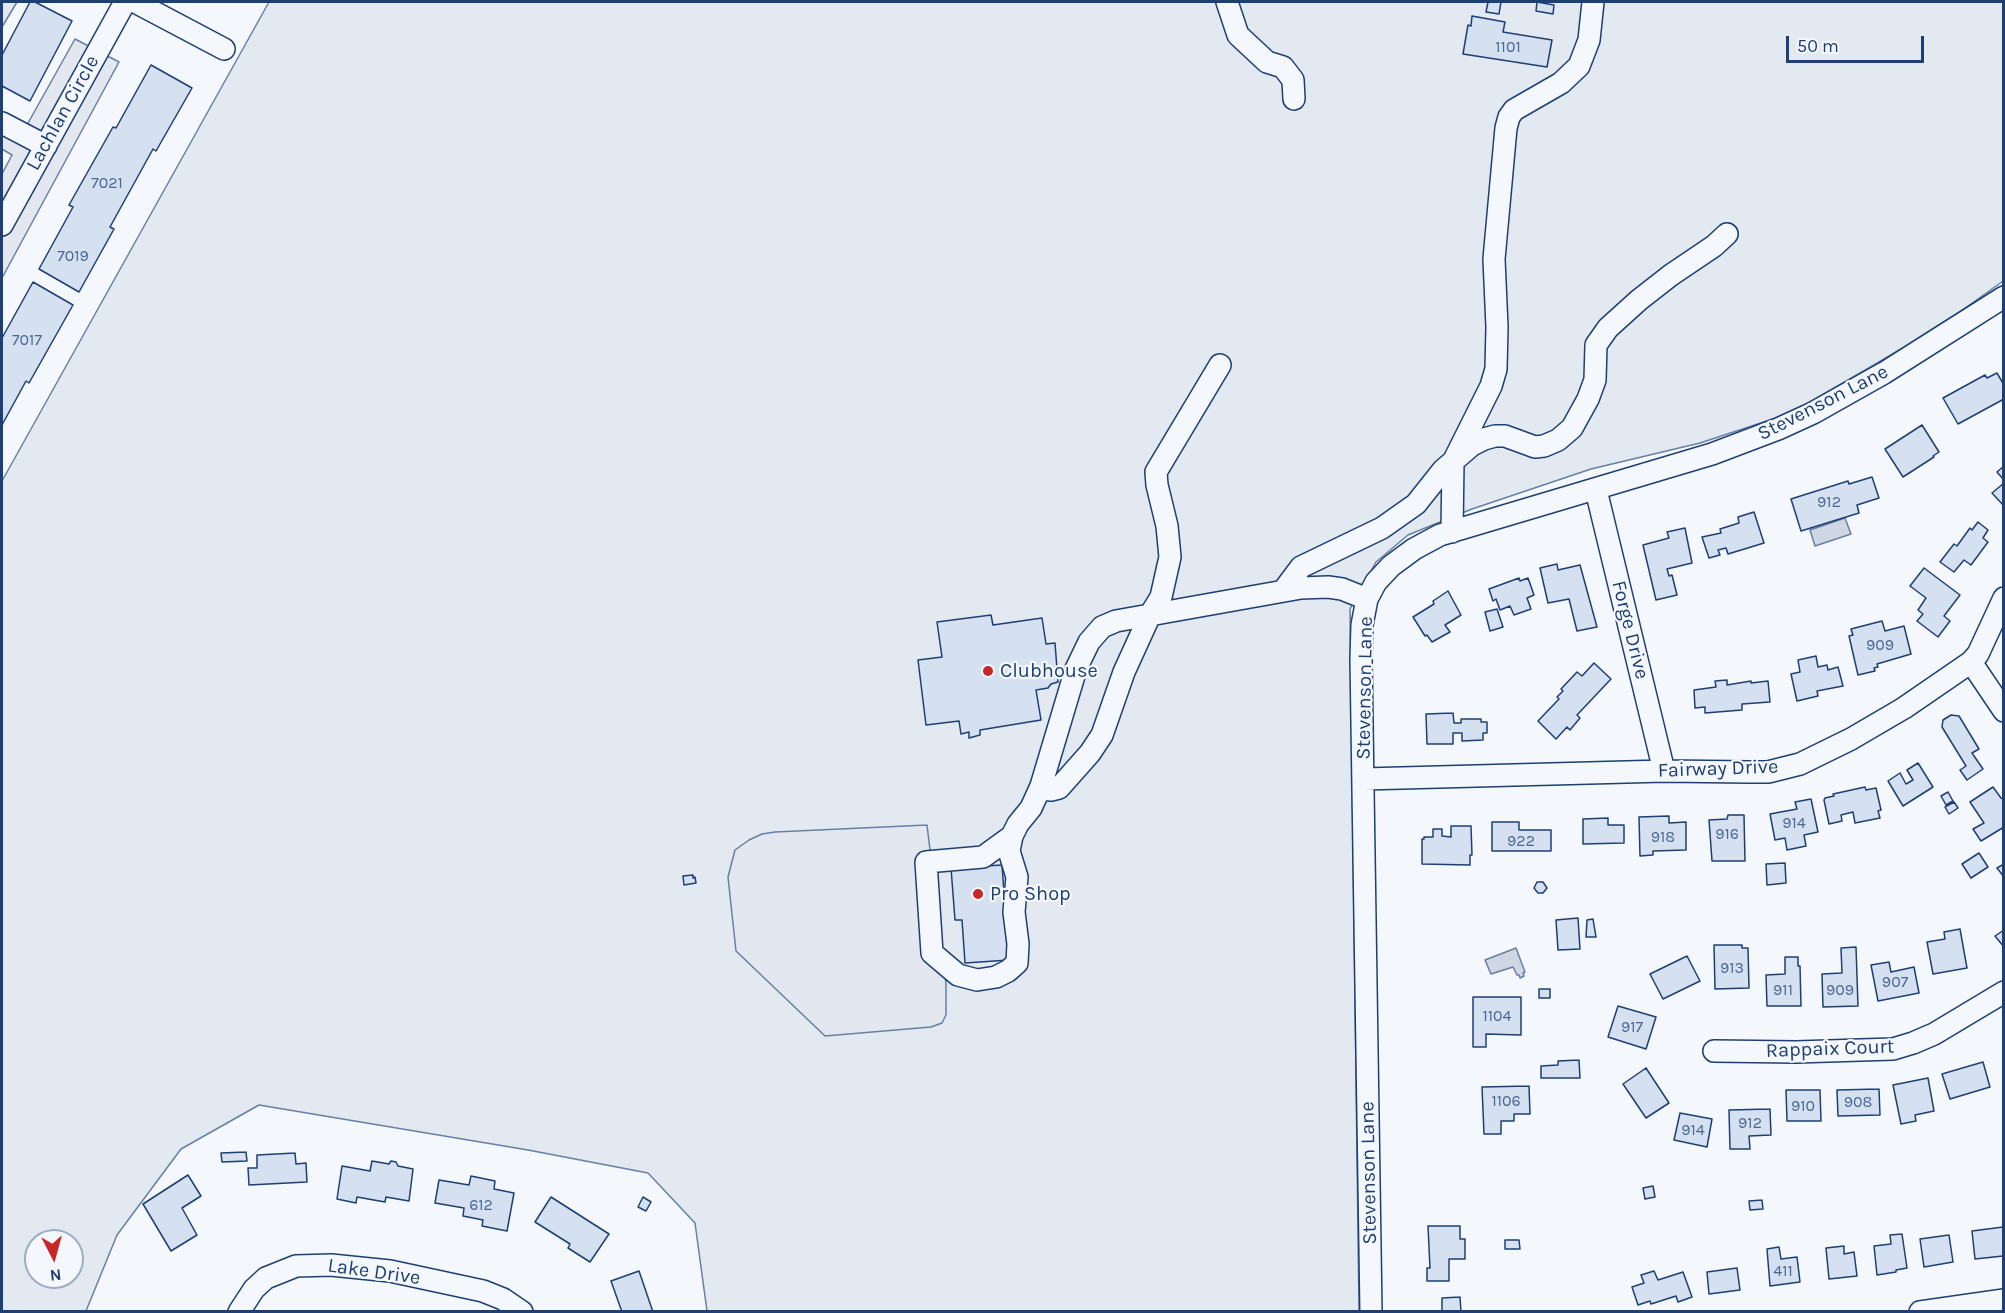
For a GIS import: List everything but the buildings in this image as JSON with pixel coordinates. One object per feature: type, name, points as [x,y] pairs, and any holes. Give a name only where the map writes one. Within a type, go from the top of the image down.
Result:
[{"type":"street","name":"Lachlan Circle","points":[[2,225],[124,2]]},
{"type":"street","points":[[135,2],[224,49]]},
{"type":"street","points":[[1227,2],[1238,35],[1267,62],[1283,67],[1293,80],[1294,99]]},
{"type":"street","points":[[1452,532],[1453,462],[1491,386],[1496,369],[1494,259],[1503,155],[1509,117],[1514,110],[1561,83],[1578,66],[1589,40],[1593,2]]},
{"type":"street","points":[[2,123],[46,146]]},
{"type":"street","points":[[1283,591],[1301,567],[1382,528],[1416,504],[1443,470],[1472,445],[1495,436],[1505,436],[1535,447],[1545,446],[1558,440],[1572,428],[1588,399],[1594,380],[1596,345],[1608,328],[1639,300],[1714,246],[1727,234]]},
{"type":"street","name":"Stevenson Lane","points":[[1371,1311],[1361,658],[1362,625],[1367,599],[1376,582],[1391,566],[1414,549],[1440,535],[1712,454],[1779,429],[1884,373],[2004,297]]},
{"type":"street","points":[[1040,789],[1059,788],[1090,753],[1102,735],[1124,672],[1150,615],[1161,597],[1170,557],[1167,526],[1156,472],[1220,365]]},
{"type":"street","name":"Forge Drive","points":[[1596,490],[1664,771]]},
{"type":"street","points":[[1012,836],[983,857],[926,862],[932,952],[958,975],[977,980],[987,979],[1008,971],[1017,963],[1018,944],[1014,912],[1017,877],[1009,851],[1012,836],[1031,808],[1040,789],[1076,669],[1089,642],[1102,627],[1116,621],[1301,588],[1328,587],[1367,599]]},
{"type":"street","name":"Fairway Drive","points":[[1364,779],[1664,771],[1768,772],[1800,764],[1851,739],[1895,713],[1971,662],[1978,654],[2004,598]]},
{"type":"street","points":[[1971,662],[2004,711]]},
{"type":"street","name":"Rappaix Court","points":[[1714,1051],[1806,1052],[1893,1048],[1934,1034],[2004,992]]},
{"type":"street","name":"Lake Drive","points":[[239,1311],[254,1289],[266,1278],[296,1266],[331,1265],[390,1271],[483,1291],[503,1299],[522,1311]]},
{"type":"street","points":[[1920,1311],[2004,1300]]},
{"type":"shaded area","points":[[2,2],[17,2],[2,27]]},
{"type":"shaded area","points":[[269,2],[2003,2],[2003,281],[1936,329],[1791,413],[1700,443],[1591,469],[1472,509],[1408,535],[1376,562],[1350,609],[1359,1311],[707,1311],[695,1223],[648,1173],[528,1150],[259,1105],[181,1149],[117,1235],[86,1311],[2,1311],[2,481]]},
{"type":"shaded area","points":[[75,39],[119,62],[2,278],[2,174],[12,155],[2,149],[2,132],[18,141]]},
{"type":"shaded area","points":[[1845,518],[1851,534],[1815,546],[1810,530]]},
{"type":"shaded area","points":[[927,825],[946,984],[946,1015],[942,1023],[931,1027],[825,1036],[736,951],[728,877],[735,850],[762,834],[775,832]]},
{"type":"shaded area","points":[[1516,948],[1525,972],[1524,976],[1520,978],[1513,967],[1491,974],[1485,960]]},
{"type":"place","name":"Clubhouse","points":[[988,671]]},
{"type":"place","name":"Pro Shop","points":[[978,894]]}]
